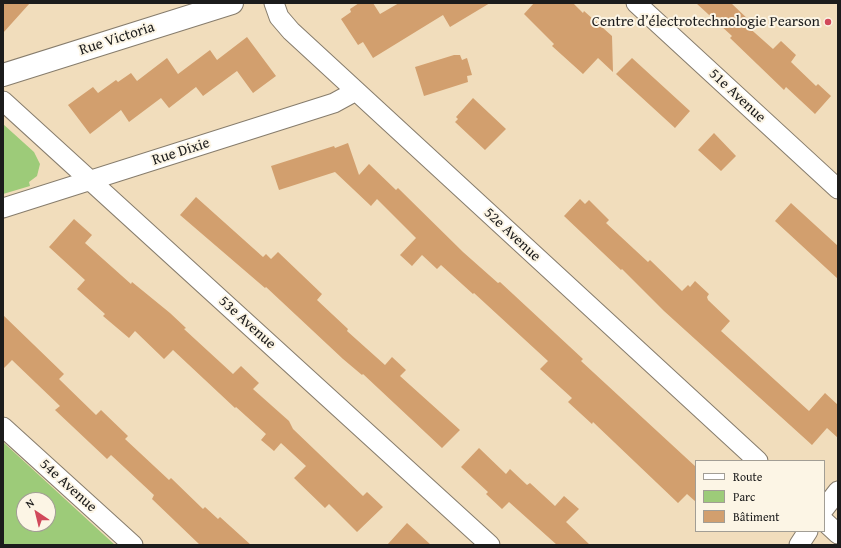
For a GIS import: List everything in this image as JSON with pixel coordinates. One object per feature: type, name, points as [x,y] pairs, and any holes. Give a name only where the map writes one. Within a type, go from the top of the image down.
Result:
[{"type":"main road","name":"Rue Victoria","points":[[3,75],[227,4]]},
{"type":"street","name":"52e Avenue","points":[[274,3],[279,17],[291,31],[757,460]]},
{"type":"street","name":"51e Avenue","points":[[636,3],[838,189]]},
{"type":"street","name":"Rue Dixie","points":[[3,208],[334,103],[356,91]]},
{"type":"street","name":"53e Avenue","points":[[3,101],[490,545]]},
{"type":"street","name":"54e Avenue","points":[[3,427],[133,545]]},
{"type":"street","points":[[825,508],[838,491]]},
{"type":"street","points":[[825,522],[838,534]]},
{"type":"street","points":[[799,545],[807,532]]},
{"type":"green space","points":[[3,124],[34,152],[40,164],[37,176],[29,182],[30,186],[3,194]]},
{"type":"green space","points":[[3,442],[115,545],[3,545]]},
{"type":"building","points":[[3,3],[30,3],[3,33]]},
{"type":"building","points":[[359,3],[373,3],[380,14],[399,3],[490,3],[450,27],[443,15],[373,58],[363,42],[358,45],[341,19],[351,12],[350,9]]},
{"type":"building","points":[[534,3],[573,3],[583,13],[584,11],[612,36],[613,72],[598,58],[583,74],[552,46],[554,44],[524,14]]},
{"type":"building","points":[[696,3],[731,3],[750,21],[746,25],[773,49],[781,41],[796,55],[791,62],[816,86],[818,84],[831,96],[815,114],[786,87],[784,90],[730,38],[732,36]]},
{"type":"building","points":[[247,37],[276,76],[253,93],[237,71],[203,96],[196,87],[169,108],[161,98],[129,122],[121,110],[90,134],[68,105],[93,87],[98,93],[116,80],[118,82],[131,73],[137,81],[167,58],[178,74],[210,50],[217,60]]},
{"type":"building","points":[[454,55],[460,55],[462,60],[467,58],[472,75],[467,76],[468,82],[424,96],[415,67]]},
{"type":"building","points":[[632,58],[690,111],[675,128],[616,74]]},
{"type":"building","points":[[473,98],[506,129],[485,150],[455,122],[458,119],[456,117]]},
{"type":"building","points":[[714,133],[736,156],[721,171],[698,150]]},
{"type":"building","points":[[348,143],[359,175],[369,164],[396,190],[398,188],[463,252],[498,283],[500,282],[583,359],[581,361],[695,466],[695,501],[687,494],[678,503],[593,422],[592,424],[568,402],[572,398],[540,369],[548,361],[441,265],[437,269],[422,255],[412,266],[400,255],[416,238],[377,199],[371,206],[335,172],[279,190],[271,166],[334,146],[335,148]]},
{"type":"building","points":[[196,197],[263,257],[266,254],[271,259],[278,252],[322,294],[317,300],[348,329],[347,331],[385,365],[392,357],[406,370],[400,376],[460,430],[442,448],[363,374],[362,375],[343,359],[266,287],[265,288],[180,215]]},
{"type":"building","points":[[580,199],[585,204],[589,200],[609,220],[606,223],[648,262],[650,260],[682,291],[688,285],[690,287],[695,281],[709,294],[707,297],[708,300],[730,321],[721,331],[809,411],[825,393],[838,405],[838,438],[827,428],[812,445],[664,311],[622,269],[621,270],[564,216]]},
{"type":"building","points":[[791,203],[838,246],[838,279],[775,221]]},
{"type":"building","points":[[74,219],[92,235],[85,243],[131,284],[132,282],[170,313],[186,328],[184,329],[233,374],[241,366],[259,383],[253,389],[289,421],[293,429],[363,496],[367,492],[383,507],[357,532],[329,504],[325,508],[294,478],[306,466],[281,443],[274,451],[261,440],[266,434],[236,407],[235,408],[173,350],[164,359],[135,331],[129,338],[103,316],[105,314],[77,289],[85,280],[49,247]]},
{"type":"building","points":[[3,315],[64,374],[59,379],[96,415],[101,410],[128,436],[125,439],[169,480],[171,478],[203,509],[205,507],[218,519],[220,517],[251,545],[200,545],[152,499],[154,495],[111,455],[107,459],[55,410],[60,406],[12,360],[3,369]]},
{"type":"building","points":[[479,448],[506,474],[510,469],[527,485],[530,483],[555,506],[564,496],[579,509],[566,522],[590,545],[557,545],[509,502],[502,509],[486,494],[488,492],[461,467]]},
{"type":"building","points":[[407,523],[431,545],[387,545]]},
{"type":"place","name":"Centre d’électrotechnologie Pearson","points":[[828,22]]}]
